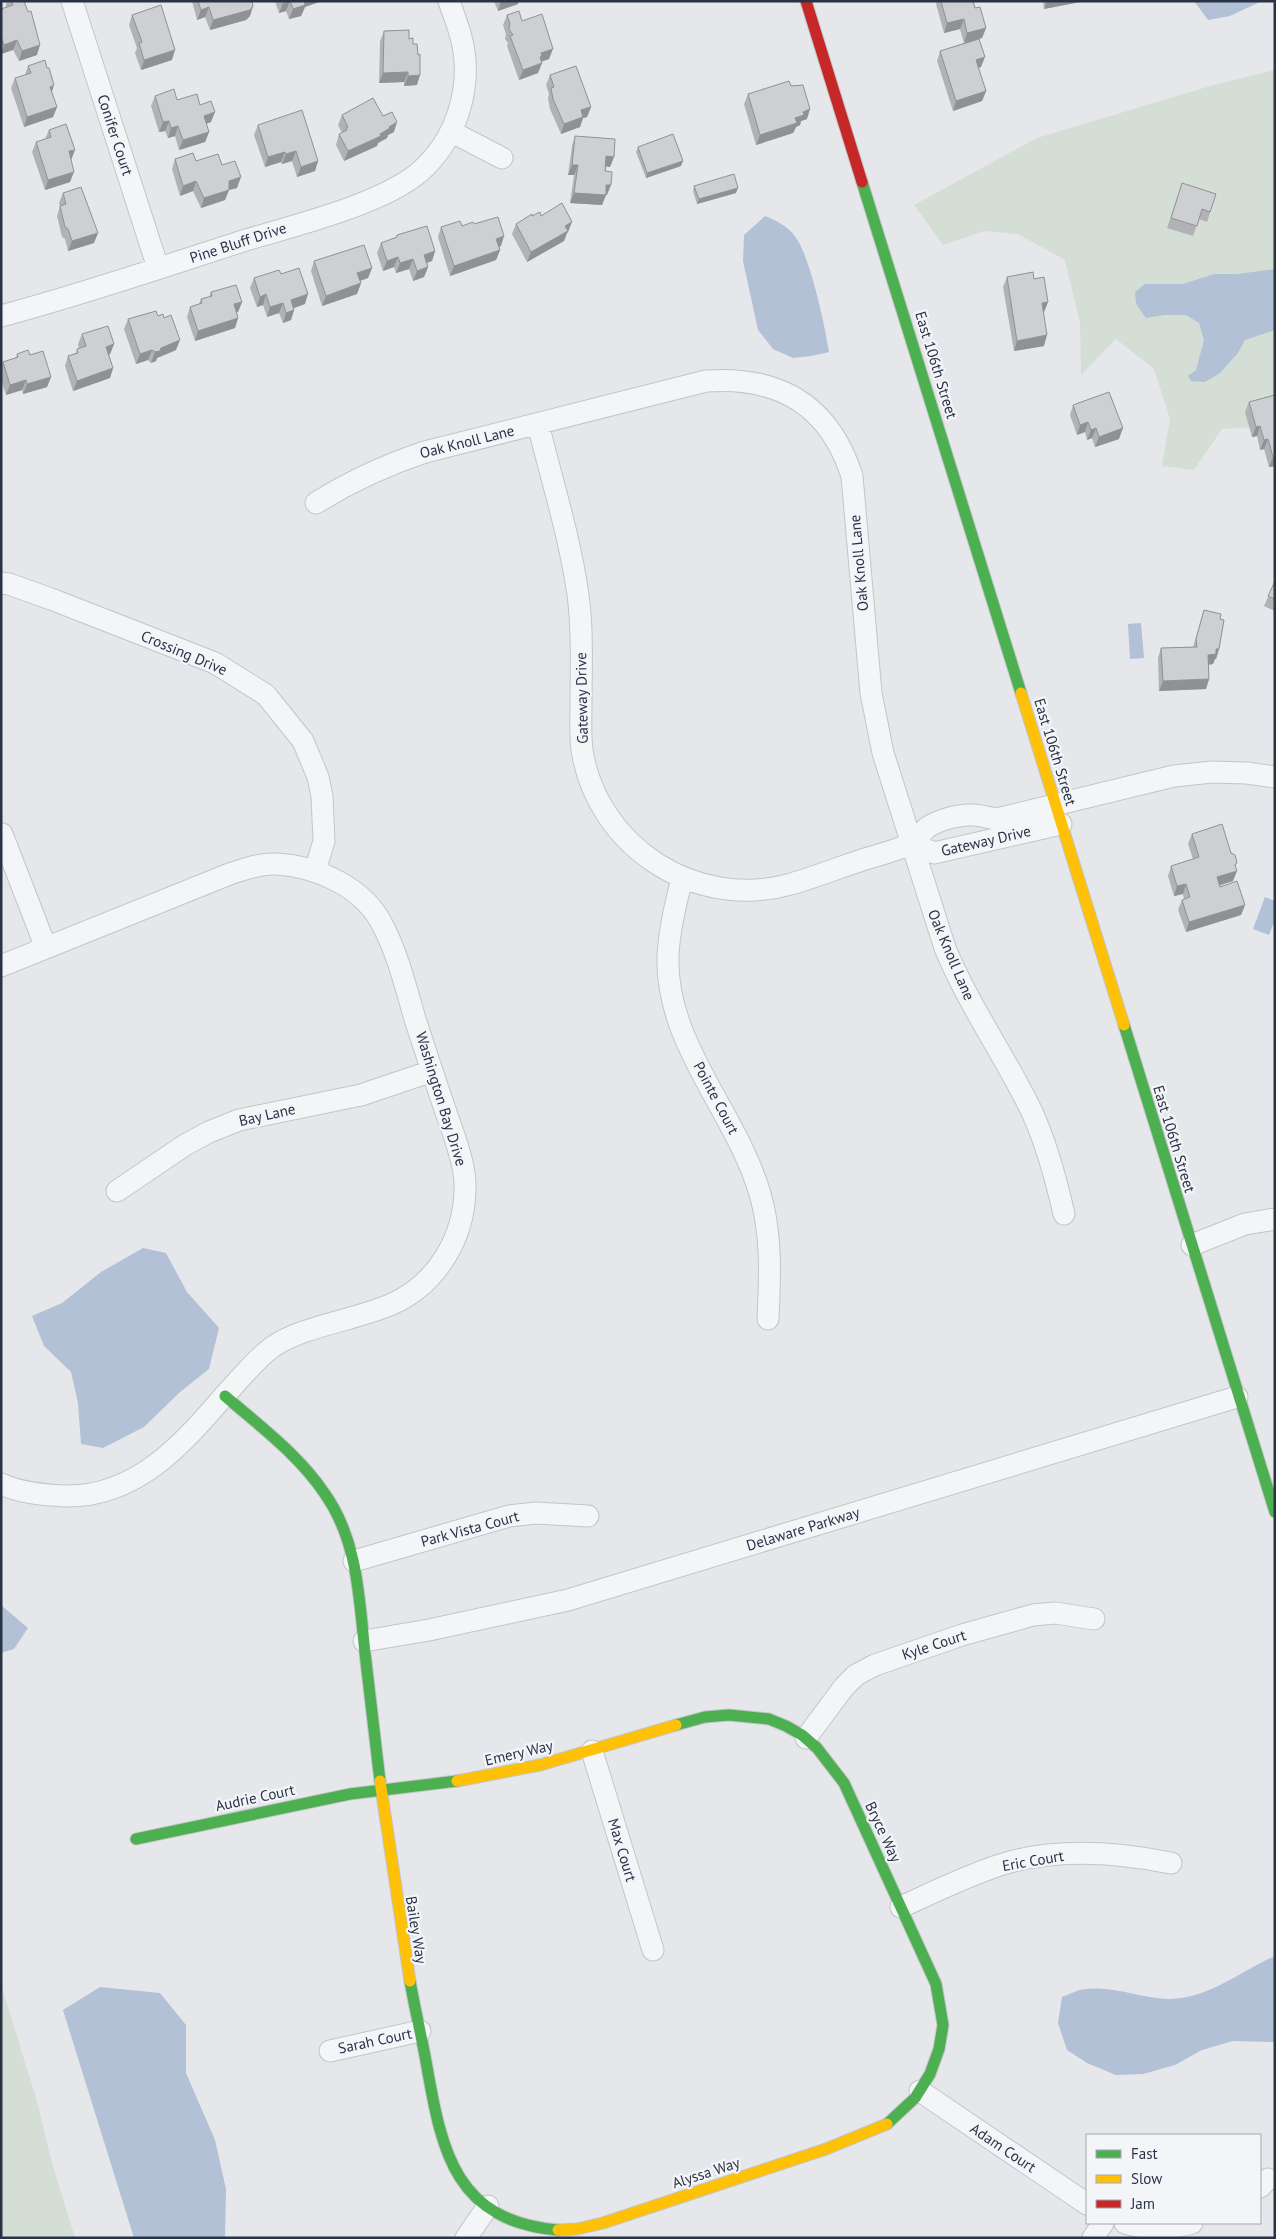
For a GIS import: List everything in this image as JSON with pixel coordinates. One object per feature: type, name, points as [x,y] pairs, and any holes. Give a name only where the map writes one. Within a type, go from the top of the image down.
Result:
[{"type":"street","name":"Conifer Court","points":[[72,1],[158,268]]},
{"type":"street","name":"Pine Bluff Drive","points":[[1,316],[50,303],[377,197],[405,184],[426,167],[452,132],[459,112],[464,88],[465,62],[461,38],[449,1]]},
{"type":"street","name":"East 106th Street","points":[[806,1],[1275,1512]]},
{"type":"street","points":[[452,132],[502,158]]},
{"type":"street","name":"Oak Knoll Lane","points":[[316,504],[361,476],[389,464],[426,452],[706,381],[749,381],[766,385],[804,404],[820,416],[836,439],[846,458],[852,476],[871,693],[883,752],[930,904],[954,971],[1032,1114],[1044,1140],[1064,1214]]},
{"type":"street","name":"Gateway Drive","points":[[538,424],[573,566],[578,595],[581,623],[582,750],[588,772],[606,814],[626,839],[653,863],[682,878],[709,886],[767,890],[791,884],[912,843],[928,828],[944,820],[972,814],[997,819],[1058,815]]},
{"type":"street","name":"Crossing Drive","points":[[1,583],[51,599],[215,663],[266,695],[303,741],[318,776],[323,803],[324,840],[315,871]]},
{"type":"street","points":[[1058,815],[1174,776],[1212,772],[1275,777]]},
{"type":"street","name":"Gateway Drive","points":[[912,843],[934,853],[1058,815]]},
{"type":"street","points":[[2,834],[46,948]]},
{"type":"street","name":"Washington Bay Drive","points":[[1,966],[253,867],[274,864],[315,871],[350,889],[368,905],[383,924],[396,958],[463,1167],[466,1189],[463,1211],[447,1257],[422,1285],[392,1304],[276,1345],[255,1360],[225,1396],[164,1460],[126,1484],[79,1496],[28,1493],[1,1484]]},
{"type":"street","name":"Pointe Court","points":[[682,878],[671,926],[668,957],[671,990],[683,1032],[745,1151],[760,1194],[765,1215],[769,1261],[768,1319]]},
{"type":"street","name":"Bay Lane","points":[[117,1192],[185,1145],[209,1132],[239,1120],[361,1095],[432,1071]]},
{"type":"street","points":[[1192,1245],[1245,1224],[1275,1219]]},
{"type":"street","name":"Bailey Way","points":[[225,1396],[296,1459],[332,1501],[346,1533],[354,1562],[393,1882],[440,2129],[448,2156],[459,2178],[476,2198],[488,2206]]},
{"type":"street","name":"Delaware Parkway","points":[[364,1641],[429,1630],[578,1598],[1238,1397]]},
{"type":"street","name":"Park Vista Court","points":[[354,1562],[509,1516],[536,1513],[588,1516]]},
{"type":"street","name":"Kyle Court","points":[[806,1738],[844,1687],[856,1675],[875,1665],[962,1635],[1033,1615],[1055,1613],[1094,1619]]},
{"type":"street","name":"Bryce Way","points":[[661,1729],[705,1717],[732,1713],[755,1715],[778,1721],[806,1738],[833,1765],[844,1784],[928,1964],[940,2003],[942,2025],[939,2049],[930,2074],[920,2091]]},
{"type":"street","name":"Emery Way","points":[[381,1790],[481,1778],[516,1771],[592,1751],[661,1729]]},
{"type":"street","name":"Max Court","points":[[592,1751],[653,1950]]},
{"type":"street","name":"Audrie Court","points":[[136,1839],[350,1794],[381,1790]]},
{"type":"street","name":"Eric Court","points":[[901,1907],[1002,1864],[1054,1854],[1140,1857],[1171,1863]]},
{"type":"street","name":"Sarah Court","points":[[330,2051],[420,2031]]},
{"type":"street","name":"Adam Court","points":[[920,2091],[1086,2203]]},
{"type":"street","name":"Alyssa Way","points":[[488,2206],[498,2213],[524,2224],[552,2230],[575,2230],[603,2223],[826,2149],[883,2127],[900,2114],[920,2091]]},
{"type":"street","points":[[466,2238],[488,2206]]},
{"type":"street","points":[[1093,2238],[1102,2224]]},
{"type":"street","points":[[1131,2224],[1155,2228],[1176,2227],[1188,2224]]},
{"type":"shaded area","points":[[1275,70],[1275,426],[1222,429],[1194,470],[1162,466],[1170,419],[1154,369],[1116,339],[1081,375],[1080,323],[1065,260],[1018,234],[984,231],[943,245],[914,205],[1037,138],[1217,84]]},
{"type":"shaded area","points":[[1,1985],[37,2101],[52,2163],[75,2238],[1,2238]]},
{"type":"water","points":[[1194,1],[1262,1],[1230,16],[1208,20]]},
{"type":"water","points":[[765,216],[788,229],[795,236],[803,251],[817,295],[829,352],[793,358],[773,349],[758,330],[743,261],[744,235]]},
{"type":"water","points":[[1275,269],[1275,330],[1245,340],[1238,353],[1220,373],[1205,382],[1191,381],[1188,376],[1196,370],[1204,340],[1199,323],[1186,315],[1164,315],[1146,318],[1136,304],[1135,292],[1145,284],[1183,284],[1214,274],[1237,274]]},
{"type":"water","points":[[1141,623],[1144,658],[1130,659],[1128,624]]},
{"type":"water","points":[[1265,897],[1275,901],[1275,920],[1269,935],[1253,929]]},
{"type":"water","points":[[143,1248],[166,1253],[187,1292],[219,1328],[209,1369],[180,1392],[144,1427],[103,1448],[81,1444],[78,1403],[71,1372],[44,1346],[32,1316],[62,1303],[101,1272]]},
{"type":"water","points":[[1,1605],[28,1628],[14,1649],[1,1653]]},
{"type":"water","points":[[1275,1956],[1275,2042],[1233,2041],[1202,2050],[1175,2065],[1143,2074],[1116,2075],[1087,2063],[1067,2050],[1058,2023],[1062,1997],[1081,1990],[1108,1989],[1149,1997],[1184,1998],[1224,1983]]},
{"type":"water","points":[[100,1987],[160,1993],[186,2025],[186,2073],[215,2140],[226,2189],[225,2238],[134,2238],[63,2010]]},
{"type":"building","points":[[12,1],[24,1],[28,12],[31,11],[40,45],[22,51],[17,40],[4,45],[1,36],[1,9],[13,5]]},
{"type":"building","points":[[198,1],[252,1],[253,6],[250,10],[213,20],[209,7],[201,10]]},
{"type":"building","points":[[290,1],[304,1],[305,5],[293,9]]},
{"type":"building","points":[[941,1],[973,1],[975,8],[980,7],[986,28],[967,33],[964,19],[947,23]]},
{"type":"building","points":[[161,5],[175,50],[144,60],[139,43],[142,42],[132,15]]},
{"type":"building","points":[[519,11],[522,21],[542,14],[553,49],[541,53],[542,63],[523,70],[510,36],[513,35],[509,29],[510,24],[507,15]]},
{"type":"building","points":[[409,30],[409,39],[413,38],[413,44],[417,44],[418,55],[420,54],[420,75],[408,76],[408,72],[383,73],[384,31]]},
{"type":"building","points":[[979,39],[985,57],[976,60],[986,91],[956,101],[940,51]]},
{"type":"building","points":[[45,60],[54,85],[50,87],[57,107],[27,117],[15,78],[31,73],[28,66]]},
{"type":"building","points":[[576,66],[591,107],[581,110],[583,117],[564,124],[553,99],[551,88],[554,87],[550,75]]},
{"type":"building","points":[[789,81],[791,86],[803,85],[810,109],[803,112],[804,115],[795,118],[797,123],[760,135],[748,94]]},
{"type":"building","points":[[174,89],[177,100],[197,94],[200,105],[211,101],[215,112],[204,116],[209,132],[183,140],[178,126],[171,128],[169,121],[163,122],[155,96]]},
{"type":"building","points":[[373,98],[383,116],[392,112],[397,122],[380,134],[381,136],[348,151],[339,134],[347,130],[346,128],[348,127],[342,115]]},
{"type":"building","points":[[302,110],[318,161],[301,167],[296,151],[268,157],[258,125]]},
{"type":"building","points":[[66,124],[75,150],[69,151],[74,172],[48,180],[36,142],[51,137],[49,130]]},
{"type":"building","points":[[673,134],[683,161],[647,173],[638,147]]},
{"type":"building","points":[[575,136],[615,139],[614,157],[606,156],[605,171],[612,172],[611,185],[606,185],[606,195],[574,193],[578,165],[572,165]]},
{"type":"building","points":[[193,153],[196,161],[218,154],[222,165],[235,161],[241,177],[229,181],[229,190],[204,198],[196,181],[183,186],[175,159]]},
{"type":"building","points":[[734,174],[738,188],[699,199],[694,186]]},
{"type":"building","points":[[1182,183],[1216,194],[1210,212],[1202,209],[1197,226],[1171,218]]},
{"type":"building","points":[[81,187],[98,233],[72,241],[68,229],[65,227],[60,206],[66,204],[63,193]]},
{"type":"building","points":[[562,203],[572,222],[565,226],[568,231],[531,252],[516,224],[532,214],[532,216],[540,212],[541,216]]},
{"type":"building","points":[[498,217],[504,236],[496,239],[500,250],[454,266],[441,227],[460,221],[462,226],[473,222],[474,224]]},
{"type":"building","points":[[427,226],[435,251],[424,255],[428,267],[417,271],[413,259],[400,263],[398,257],[387,261],[381,243],[397,237],[397,235]]},
{"type":"building","points":[[364,245],[372,268],[357,273],[361,283],[326,296],[314,261]]},
{"type":"building","points":[[299,268],[308,294],[291,300],[294,310],[286,313],[283,303],[270,307],[266,294],[260,297],[254,278],[279,270],[281,274]]},
{"type":"building","points":[[1033,272],[1034,279],[1044,277],[1048,302],[1042,303],[1047,335],[1017,341],[1007,277]]},
{"type":"building","points":[[236,285],[242,302],[234,304],[238,318],[198,331],[190,307],[202,303],[201,299],[212,296],[211,292]]},
{"type":"building","points":[[156,311],[158,316],[163,314],[164,318],[171,315],[180,340],[161,348],[160,351],[155,352],[152,350],[140,354],[128,319]]},
{"type":"building","points":[[108,326],[114,344],[106,347],[113,368],[77,381],[68,356],[78,353],[77,349],[86,346],[82,334]]},
{"type":"building","points":[[28,350],[30,355],[43,351],[51,377],[27,384],[26,380],[10,385],[3,362],[18,357],[17,354]]},
{"type":"building","points":[[1109,392],[1123,428],[1099,437],[1096,428],[1091,430],[1088,422],[1080,425],[1073,405]]},
{"type":"building","points":[[1275,395],[1275,457],[1273,457],[1268,439],[1264,440],[1260,426],[1256,427],[1249,402]]},
{"type":"building","points":[[1275,581],[1275,599],[1268,596]]},
{"type":"building","points":[[1204,610],[1221,614],[1220,619],[1224,620],[1219,649],[1216,649],[1216,654],[1208,655],[1209,679],[1163,681],[1161,648],[1197,647],[1196,639]]},
{"type":"building","points":[[1222,824],[1231,853],[1235,855],[1237,871],[1217,877],[1220,887],[1237,881],[1245,905],[1189,922],[1182,900],[1190,897],[1186,884],[1177,886],[1171,866],[1199,857],[1192,834]]},
{"type":"traffic: fast","points":[[862,182],[1021,693]]},
{"type":"traffic: fast","points":[[1124,1025],[1275,1512]]},
{"type":"traffic: fast","points":[[225,1396],[303,1466],[325,1494],[336,1512],[344,1531],[351,1550],[355,1570],[380,1781]]},
{"type":"traffic: fast","points":[[676,1725],[705,1717],[729,1715],[769,1719],[802,1735],[817,1748],[844,1783],[936,1984],[943,2025],[939,2049],[930,2074],[915,2098],[887,2124]]},
{"type":"traffic: fast","points":[[136,1839],[350,1794],[457,1781]]},
{"type":"traffic: fast","points":[[410,1981],[439,2127],[448,2154],[460,2177],[476,2197],[497,2213],[524,2224],[558,2230]]},
{"type":"traffic: slow","points":[[1021,693],[1124,1025]]},
{"type":"traffic: slow","points":[[457,1781],[540,1765],[676,1725]]},
{"type":"traffic: slow","points":[[380,1781],[410,1981]]},
{"type":"traffic: slow","points":[[558,2230],[577,2229],[603,2223],[826,2149],[887,2124]]},
{"type":"traffic: jam","points":[[806,1],[862,182]]}]
